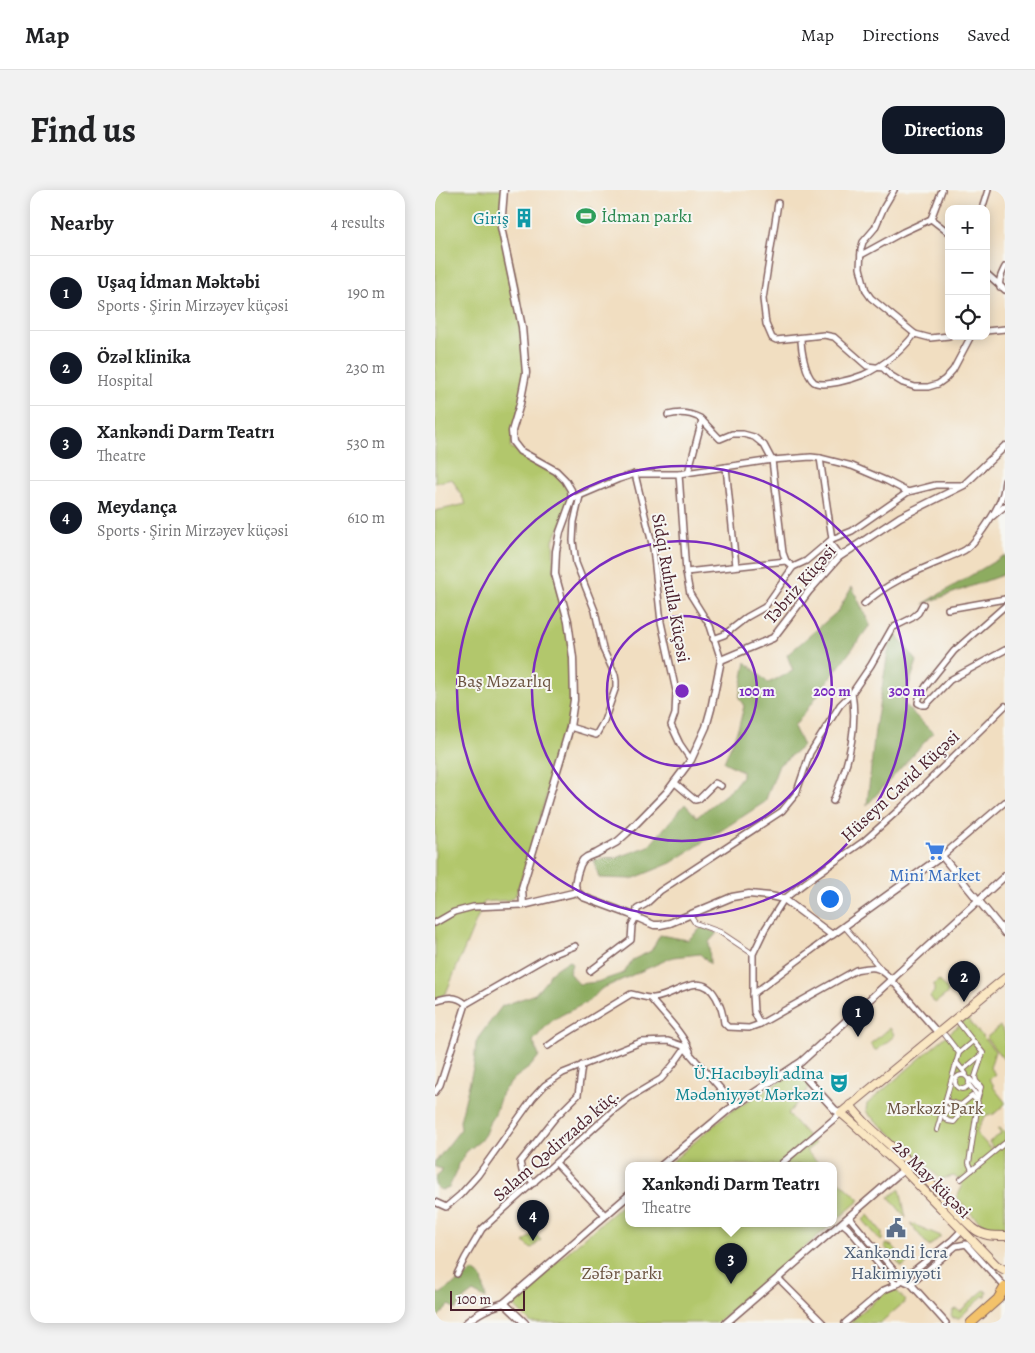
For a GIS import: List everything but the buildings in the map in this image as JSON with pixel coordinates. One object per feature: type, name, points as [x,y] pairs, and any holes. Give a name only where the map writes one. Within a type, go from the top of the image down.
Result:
[{"type":"main road","points":[[841,1113],[941,1034],[1005,978]]},
{"type":"main road","name":"28 May küçəsi","points":[[850,1105],[862,1120],[911,1164],[979,1233],[991,1236],[1005,1236]]},
{"type":"main road","name":"28 May küçəsi","points":[[841,1113],[904,1170],[996,1265],[1005,1270]]},
{"type":"main road","points":[[971,1323],[1002,1298],[1005,1287]]},
{"type":"street","points":[[504,190],[501,227],[523,327],[526,373],[512,432],[513,442],[519,451],[555,471],[565,480],[571,490],[572,500],[560,532],[556,551],[555,574],[568,621],[573,658],[574,700],[570,728],[522,888],[523,905]]},
{"type":"street","points":[[894,190],[875,228],[863,242],[861,249],[860,268],[866,290],[871,298],[915,334],[930,338],[945,336]]},
{"type":"street","points":[[861,255],[931,219],[941,190]]},
{"type":"street","points":[[983,205],[988,190]]},
{"type":"street","points":[[778,202],[763,299],[766,324],[772,338],[776,340],[823,335],[834,336],[867,366],[883,368],[903,383],[915,387],[928,387],[937,384],[945,378],[953,370],[969,340]]},
{"type":"street","points":[[931,219],[945,230]]},
{"type":"street","points":[[1003,289],[999,280],[1005,267]]},
{"type":"street","points":[[990,277],[1003,289]]},
{"type":"street","points":[[990,331],[1005,329]]},
{"type":"street","points":[[801,338],[802,355],[813,381],[819,384],[827,384],[861,376],[878,367],[897,353],[915,334]]},
{"type":"street","points":[[668,415],[676,413],[696,416],[720,440],[732,434],[743,434],[754,437],[764,445],[772,460],[783,553],[786,561],[793,567]]},
{"type":"street","points":[[688,473],[702,420]]},
{"type":"street","name":"Təbriz Küçəsi","points":[[721,660],[773,638],[809,591],[840,556],[900,517],[964,485],[1005,447]]},
{"type":"street","points":[[572,500],[635,474],[679,474],[772,460],[811,457],[852,466],[908,492]]},
{"type":"street","points":[[820,458],[831,540],[840,556]]},
{"type":"street","points":[[725,467],[736,566]]},
{"type":"street","name":"Sidqi Ruhulla Küçəsi","points":[[635,474],[653,548],[661,622],[676,691],[675,714],[671,725],[680,744],[691,760]]},
{"type":"street","points":[[679,474],[690,594],[710,626],[721,660],[711,709],[706,727],[691,760],[667,792],[617,842],[583,860],[577,874],[575,885],[577,892],[583,897],[654,925],[670,923],[732,897],[749,894],[770,896],[784,899],[833,935]]},
{"type":"street","points":[[864,604],[892,582],[966,550],[976,541],[991,518],[1002,496],[1005,481]]},
{"type":"street","points":[[713,639],[724,635],[737,624],[765,607],[793,567],[806,561],[831,540],[852,531],[908,492],[936,485],[964,485]]},
{"type":"street","points":[[570,728],[596,734],[604,720],[616,687],[615,675],[603,649],[595,611],[576,563],[573,541],[574,522],[580,496]]},
{"type":"street","points":[[991,518],[1005,506]]},
{"type":"street","name":"Sidqi Ruhulla Küçəsi","points":[[687,572],[786,561]]},
{"type":"street","points":[[949,609],[1005,599]]},
{"type":"street","points":[[590,970],[631,940],[632,925],[637,909],[646,904],[660,891],[782,811],[796,794],[811,753],[840,706],[852,693],[871,665],[892,628],[912,618],[918,613],[923,604]]},
{"type":"street","points":[[1005,606],[954,651],[926,686],[918,703],[926,704],[950,680],[1005,650]]},
{"type":"street","points":[[833,801],[843,778],[854,723],[852,693]]},
{"type":"street","name":"Hüseyn Cavid Küçəsi","points":[[753,954],[765,929],[784,899],[864,841],[902,808],[1005,706]]},
{"type":"street","points":[[674,782],[695,800],[699,799],[715,783],[721,786]]},
{"type":"street","points":[[753,994],[942,856],[1005,802]]},
{"type":"street","points":[[942,856],[1005,933]]},
{"type":"street","points":[[666,1162],[735,1105],[798,1064],[1005,876]]},
{"type":"street","points":[[435,923],[454,912],[473,907],[523,905],[577,892]]},
{"type":"street","points":[[690,915],[695,923],[720,932],[753,954],[754,1012],[760,1024]]},
{"type":"street","points":[[844,926],[959,1053]]},
{"type":"street","points":[[435,1092],[440,1085],[466,1004],[549,956],[575,946]]},
{"type":"street","points":[[548,1046],[631,994],[653,998],[696,984],[706,986],[713,991],[723,1009],[723,1023],[728,1027],[749,1028],[760,1024],[856,970],[873,967],[881,969]]},
{"type":"street","points":[[435,1001],[447,997],[462,1000],[466,1004]]},
{"type":"street","points":[[650,998],[688,1045],[692,1056]]},
{"type":"street","points":[[959,1023],[983,1053]]},
{"type":"street","points":[[946,1120],[944,1114],[945,1101],[959,1053],[973,1041]]},
{"type":"street","points":[[435,1202],[447,1207],[460,1195],[477,1175],[533,1098],[545,1085],[563,1073],[641,1042],[668,1042],[683,1046],[735,1105]]},
{"type":"street","name":"Salam Qədirzadə küç.","points":[[457,1274],[482,1228],[615,1109],[629,1098],[661,1079],[685,1048]]},
{"type":"street","points":[[963,1070],[983,1053]]},
{"type":"street","points":[[977,1099],[981,1088],[975,1077],[983,1053]]},
{"type":"street","points":[[956,1062],[980,1092]]},
{"type":"street","name":"28 May küçəsi","points":[[798,1064],[835,1110],[841,1113]]},
{"type":"street","points":[[534,1183],[522,1170],[520,1162],[555,1118],[578,1095],[582,1065]]},
{"type":"street","points":[[947,1093],[951,1090],[967,1087],[970,1082],[964,1074],[957,1076],[955,1082],[958,1088]]},
{"type":"street","points":[[967,1087],[972,1096],[977,1099]]},
{"type":"street","points":[[967,1087],[979,1104],[969,1164],[972,1170]]},
{"type":"street","points":[[945,1101],[961,1105],[972,1096]]},
{"type":"street","points":[[945,1108],[952,1108],[958,1113],[956,1120],[952,1122],[946,1120]]},
{"type":"street","points":[[945,1108],[937,1129],[946,1120]]},
{"type":"street","points":[[782,1162],[841,1113]]},
{"type":"street","points":[[961,1179],[1005,1143]]},
{"type":"street","points":[[556,1163],[605,1215]]},
{"type":"street","points":[[725,1323],[911,1164]]},
{"type":"street","points":[[466,1323],[477,1313],[504,1303],[625,1198]]},
{"type":"street","points":[[849,1217],[902,1280],[911,1284],[946,1323]]},
{"type":"street","points":[[842,1223],[896,1285]]},
{"type":"street","points":[[845,1323],[884,1290],[896,1285],[963,1230]]},
{"type":"street","points":[[911,1284],[956,1246],[966,1244],[1005,1287]]},
{"type":"street","points":[[779,1278],[823,1323]]},
{"type":"street","points":[[504,1303],[525,1323]]},
{"type":"green space","name":"Baş Məzarlıq","points":[[435,190],[504,190],[500,211],[525,325],[525,384],[510,447],[560,474],[570,496],[562,523],[553,540],[554,570],[567,622],[574,695],[569,723],[516,895],[509,900],[484,902],[446,993],[435,1000],[435,511],[466,504],[452,479],[435,483]]},
{"type":"green space","name":"İdman parkı","points":[[591,207],[597,216],[582,226],[576,216]]},
{"type":"green space","points":[[1005,555],[1005,574],[923,604]]},
{"type":"green space","points":[[852,587],[870,625],[794,727],[803,746],[779,765],[765,802],[671,863],[632,879],[599,878],[594,860],[616,858],[649,846],[685,804],[697,817],[731,790],[742,776],[742,771],[724,762],[739,726],[744,706],[739,698],[746,662],[768,683],[793,671],[787,655],[838,611]]},
{"type":"green space","points":[[892,629],[917,661],[903,703],[933,733],[867,805],[875,729]]},
{"type":"green space","points":[[702,927],[717,933],[709,942],[710,964],[700,954],[673,957],[601,989],[583,1004],[547,1025],[533,1041],[539,1056],[530,1067],[515,1078],[502,1092],[495,1114],[485,1134],[480,1141],[466,1152],[458,1164],[449,1187],[442,1190],[437,1188],[435,1184],[436,1177],[441,1173],[442,1169],[435,1167],[435,1161],[461,1129],[460,1121],[474,1064],[476,1043],[502,1006],[535,994],[548,979],[550,973],[569,961],[572,964],[569,973],[579,984],[597,982],[624,973],[632,960],[651,951],[660,935],[688,940]]},
{"type":"green space","points":[[939,980],[948,991],[947,994],[935,1003],[930,996],[934,992],[934,984]]},
{"type":"green space","name":"Mərkəzi Park","points":[[967,1018],[995,1051],[990,1068],[995,1074],[989,1079],[1005,1102],[994,1114],[984,1117],[977,1134],[992,1150],[1003,1141],[993,1148],[989,1142],[1001,1134],[998,1129],[1000,1128],[1005,1132],[1005,1228],[990,1228],[972,1215],[957,1197],[962,1187],[959,1180],[954,1176],[940,1179],[924,1162],[868,1114],[866,1110],[867,1104]]},
{"type":"green space","points":[[1000,1026],[1005,1033],[1005,1061],[986,1038]]},
{"type":"green space","points":[[890,1028],[894,1034],[893,1037],[875,1050],[870,1044]]},
{"type":"green space","points":[[797,1071],[810,1086],[788,1114],[815,1144],[806,1151],[818,1162],[671,1162],[727,1114]]},
{"type":"green space","points":[[837,1179],[860,1200],[837,1219]]},
{"type":"green space","points":[[900,1189],[906,1218],[889,1197]]},
{"type":"green space","name":"Zəfər parkı","points":[[625,1203],[625,1227],[828,1227],[717,1323],[531,1323],[510,1302]]},
{"type":"green space","points":[[868,1215],[882,1232],[883,1239],[881,1241],[863,1220]]},
{"type":"green space","points":[[910,1223],[941,1236],[929,1247]]},
{"type":"green space","points":[[534,1233],[541,1240],[531,1249],[524,1242]]},
{"type":"green space","points":[[857,1234],[892,1273],[892,1274]]},
{"type":"green space","points":[[886,1244],[893,1246],[907,1263],[902,1267],[884,1246]]},
{"type":"green space","points":[[473,1271],[482,1278],[486,1299],[473,1292],[455,1310],[450,1305],[435,1320],[435,1292],[440,1294]]},
{"type":"green space","points":[[893,1287],[906,1301],[880,1323],[851,1323],[851,1321]]},
{"type":"green space","points":[[984,1290],[987,1292],[985,1298],[983,1296],[959,1318],[953,1318],[951,1315],[953,1310],[960,1311]]},
{"type":"place","name":"İdman parkı","points":[[586,216]]},
{"type":"place","name":"Giriş","points":[[524,218]]},
{"type":"place","name":"Mini Market","points":[[935,851]]},
{"type":"place","name":"Özəl klinika","points":[[964,1002]]},
{"type":"place","name":"Uşaq İdman Məktəbi","points":[[858,1037]]},
{"type":"place","name":"Ü.Hacıbəyli adına Mədəniyyət Mərkəzi","points":[[839,1083]]},
{"type":"place","name":"Xankəndi İcra Hakimiyyəti","points":[[896,1228]]},
{"type":"place","name":"Meydança","points":[[533,1241]]},
{"type":"place","name":"Xankəndi Darm Teatrı","points":[[731,1284]]}]
